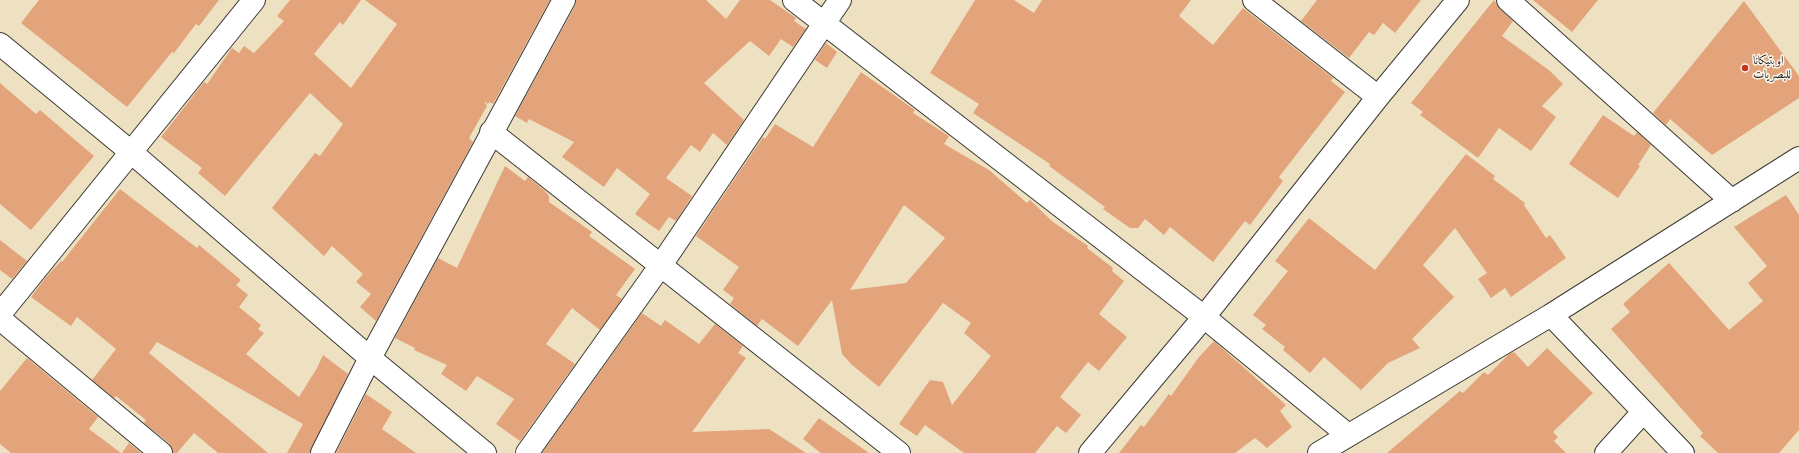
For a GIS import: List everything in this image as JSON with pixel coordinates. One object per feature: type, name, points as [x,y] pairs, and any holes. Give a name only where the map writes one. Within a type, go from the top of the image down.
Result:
[{"type":"street","points":[[0,314],[254,0]]},
{"type":"street","points":[[322,453],[370,358],[491,132],[564,0]]},
{"type":"street","points":[[794,0],[825,22],[1204,317],[1348,435]]},
{"type":"street","points":[[527,453],[661,265],[840,0]]},
{"type":"street","points":[[1254,0],[1378,97]]},
{"type":"street","points":[[1090,453],[1204,317],[1378,97],[1458,0]]},
{"type":"street","points":[[1508,0],[1732,201]]},
{"type":"street","points":[[0,44],[131,152],[370,358],[484,453]]},
{"type":"street","points":[[491,132],[899,453]]},
{"type":"street","points":[[1319,453],[1551,315],[1799,158]]},
{"type":"street","points":[[1551,315],[1683,453]]},
{"type":"street","points":[[0,319],[161,453]]},
{"type":"street","points":[[1606,453],[1643,412]]},
{"type":"building","points":[[39,0],[219,0],[199,26],[196,24],[174,53],[172,52],[127,107],[21,23]]},
{"type":"building","points":[[290,0],[361,0],[343,25],[340,22],[314,54],[351,88],[397,24],[365,0],[550,0],[493,104],[489,102],[488,104],[484,101],[487,106],[469,138],[473,142],[376,321],[360,307],[371,294],[356,282],[363,274],[332,246],[324,256],[272,208],[315,153],[320,156],[343,124],[310,93],[225,196],[198,173],[202,168],[161,137],[204,82],[207,84],[232,48],[239,53],[244,46],[254,53],[284,21],[277,16]]},
{"type":"building","points":[[576,0],[706,0],[726,19],[740,0],[770,0],[796,18],[794,21],[806,29],[793,47],[781,39],[769,56],[750,41],[704,83],[744,120],[727,145],[713,133],[700,152],[691,145],[666,178],[692,196],[676,221],[669,217],[659,231],[635,214],[650,194],[617,168],[604,187],[562,157],[574,142],[529,119],[527,123],[515,116],[575,6]]},
{"type":"building","points":[[975,0],[1014,0],[1034,13],[1042,0],[1191,0],[1179,16],[1213,45],[1243,8],[1333,78],[1331,81],[1345,92],[1279,177],[1283,181],[1250,225],[1245,221],[1213,262],[1170,227],[1164,235],[1145,219],[1138,228],[1130,228],[1103,209],[1105,207],[1049,166],[1050,164],[973,113],[979,104],[930,73]]},
{"type":"building","points":[[1317,0],[1421,0],[1395,33],[1383,23],[1374,35],[1369,32],[1349,58],[1301,21]]},
{"type":"building","points":[[1494,0],[1500,9],[1513,21],[1502,36],[1550,71],[1563,84],[1542,106],[1556,117],[1531,151],[1499,128],[1478,158],[1420,115],[1423,112],[1411,103]]},
{"type":"building","points":[[1533,0],[1598,0],[1572,32]]},
{"type":"building","points":[[1744,1],[1799,76],[1799,98],[1712,155],[1670,119],[1666,125],[1653,113]]},
{"type":"building","points":[[826,43],[837,52],[827,68],[815,60]]},
{"type":"building","points":[[861,72],[915,110],[913,113],[949,136],[944,144],[989,170],[1027,203],[1030,200],[1053,222],[1088,246],[1087,248],[1113,268],[1112,271],[1124,281],[1099,314],[1127,337],[1099,371],[1088,362],[1060,397],[1081,415],[1066,433],[1057,426],[1035,453],[964,453],[925,425],[917,436],[899,424],[930,380],[943,382],[952,405],[991,356],[964,333],[971,323],[943,303],[879,387],[852,365],[842,354],[832,300],[798,346],[762,319],[757,326],[730,304],[734,298],[723,290],[739,267],[696,236],[763,137],[765,139],[775,124],[813,147]],"holes":[[[904,205],[945,238],[906,283],[850,290]]]},
{"type":"building","points":[[0,83],[36,114],[40,110],[94,156],[31,230],[0,204]]},
{"type":"building","points":[[1603,115],[1634,136],[1637,132],[1651,145],[1638,165],[1640,166],[1618,198],[1569,164]]},
{"type":"building","points":[[1466,154],[1495,176],[1493,179],[1525,203],[1524,205],[1546,238],[1550,235],[1566,258],[1511,297],[1505,288],[1491,298],[1478,279],[1487,273],[1455,228],[1423,265],[1454,297],[1412,339],[1420,348],[1388,363],[1361,390],[1324,357],[1310,373],[1283,350],[1285,347],[1262,329],[1266,325],[1253,315],[1288,271],[1275,261],[1309,218],[1375,270]]},
{"type":"building","points":[[505,166],[525,181],[528,177],[545,191],[549,196],[549,202],[592,232],[589,236],[635,269],[616,295],[622,299],[600,330],[572,308],[546,344],[575,364],[520,441],[496,424],[514,399],[477,376],[466,391],[441,374],[447,365],[414,350],[415,348],[395,338],[438,258],[457,268]]},
{"type":"building","points":[[120,189],[197,248],[199,245],[241,280],[236,285],[248,295],[239,307],[261,325],[258,329],[264,333],[246,354],[299,397],[317,368],[323,355],[348,374],[310,453],[287,453],[303,424],[157,342],[149,353],[268,453],[218,453],[194,433],[177,453],[173,453],[169,443],[144,423],[146,420],[116,396],[114,398],[92,380],[116,349],[77,317],[71,326],[31,297],[46,277],[61,261],[62,262]]},
{"type":"building","points":[[1786,195],[1799,215],[1799,430],[1779,453],[1718,453],[1700,436],[1703,433],[1611,329],[1630,312],[1623,304],[1669,263],[1729,330],[1763,301],[1748,283],[1767,266],[1734,227]]},
{"type":"building","points":[[0,240],[27,261],[12,279],[0,270]]},
{"type":"building","points":[[642,313],[661,326],[665,320],[699,344],[715,324],[743,346],[738,353],[746,358],[692,432],[769,429],[806,453],[542,453]]},
{"type":"building","points":[[1214,341],[1286,405],[1280,411],[1292,427],[1267,448],[1255,438],[1235,453],[1119,453],[1141,425],[1144,427],[1169,394],[1171,396],[1199,357]]},
{"type":"building","points":[[1547,348],[1593,393],[1553,432],[1558,437],[1554,441],[1566,453],[1387,453],[1460,391],[1463,393],[1484,372],[1488,375],[1509,354],[1514,352],[1528,367]]},
{"type":"building","points":[[27,358],[98,417],[89,429],[121,453],[11,453],[0,444],[0,391]]},
{"type":"building","points":[[366,394],[392,412],[382,429],[416,453],[336,453]]},
{"type":"building","points":[[819,418],[869,453],[821,453],[803,439]]},
{"type":"building","points":[[129,443],[141,453],[122,453]]},
{"type":"place","name":"اوبتيكانا للبصريات","points":[[1745,68]]}]
